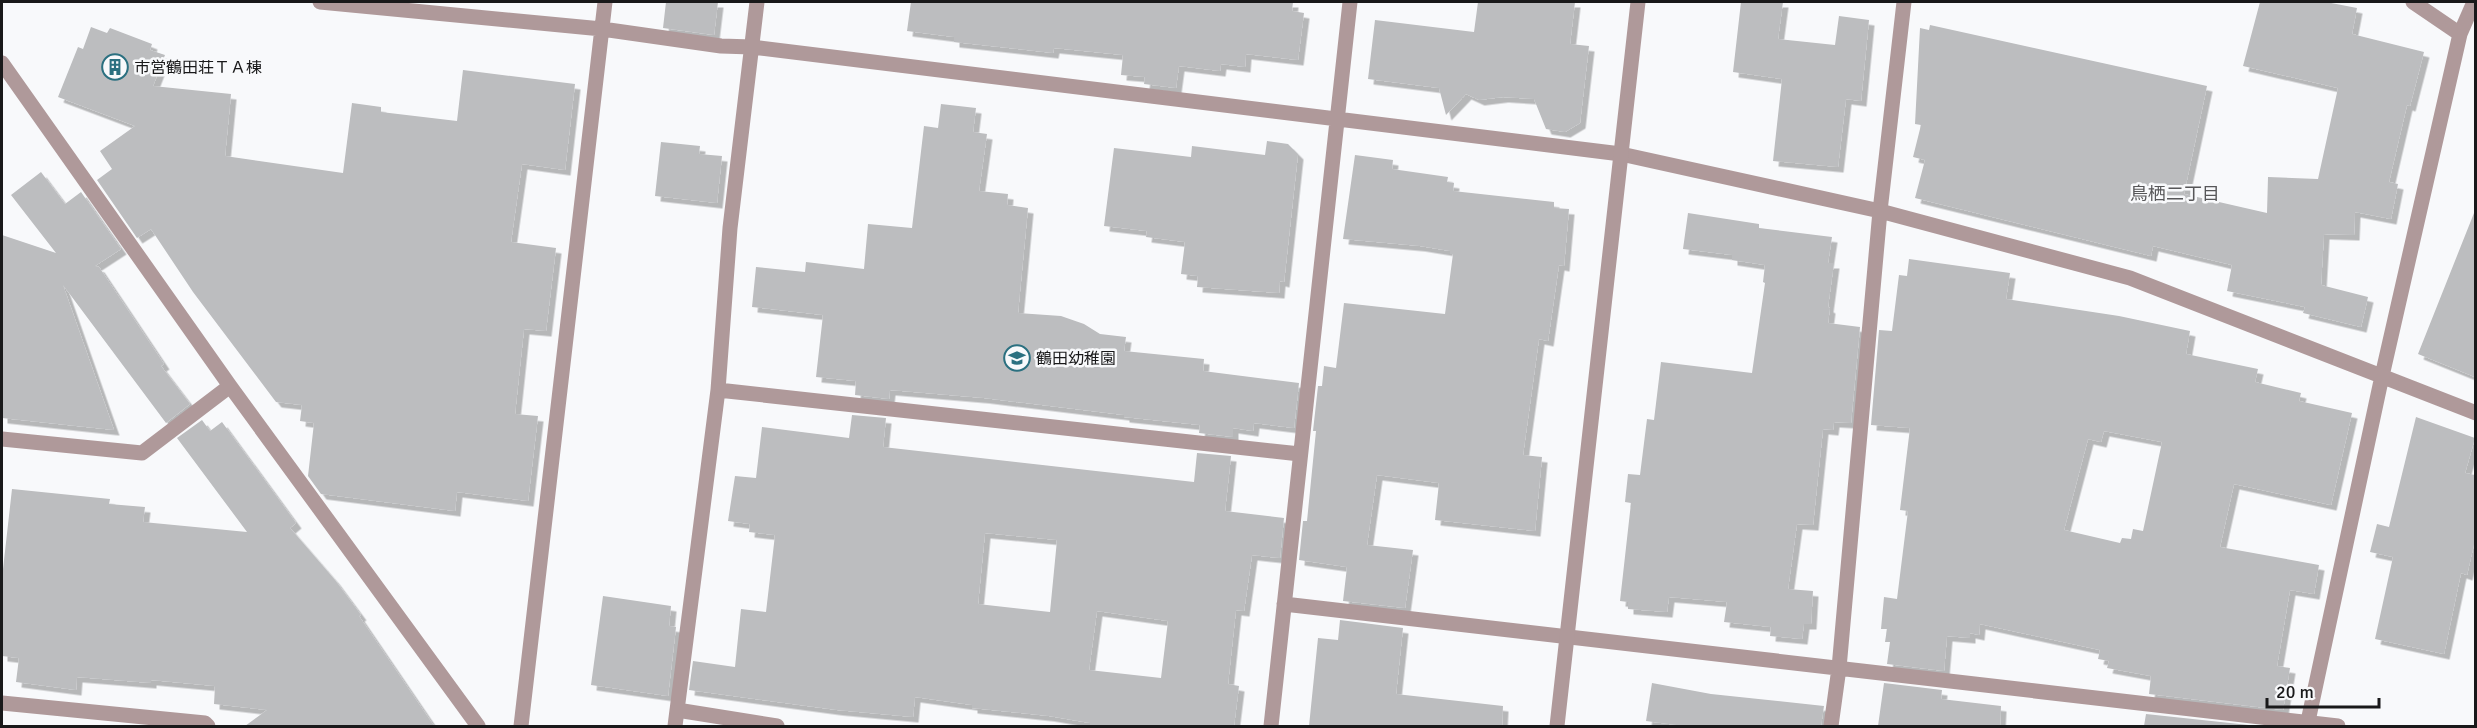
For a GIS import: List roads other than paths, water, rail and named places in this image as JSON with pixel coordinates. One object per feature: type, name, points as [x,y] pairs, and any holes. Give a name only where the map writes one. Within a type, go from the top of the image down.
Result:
[{"type":"street","points":[[320,2],[602,29],[721,46],[752,47],[1621,154],[1880,212],[2130,278],[2475,413]]},
{"type":"street","points":[[521,726],[605,2]]},
{"type":"street","points":[[675,726],[718,390],[730,228],[757,2]]},
{"type":"street","points":[[1271,726],[1350,2]]},
{"type":"street","points":[[1557,726],[1638,2]]},
{"type":"street","points":[[1832,726],[1880,212],[1904,2]]},
{"type":"street","points":[[2413,2],[2460,34]]},
{"type":"street","points":[[2308,725],[2382,376],[2460,34],[2474,2]]},
{"type":"street","points":[[2,63],[230,386],[478,726]]},
{"type":"street","points":[[2,440],[142,453],[230,386]]},
{"type":"street","points":[[718,390],[1300,454]]},
{"type":"street","points":[[1284,604],[2308,725],[2338,726]]},
{"type":"street","points":[[2,703],[205,723],[208,726]]},
{"type":"street","points":[[677,710],[777,726]]},
{"type":"place","name":"市営鶴田荘ＴＡ棟","points":[[115,67]]},
{"type":"place","name":"鶴田幼稚園","points":[[1017,358]]},
{"type":"district","name":"鳥栖二丁目","points":[[2175,194]]}]
